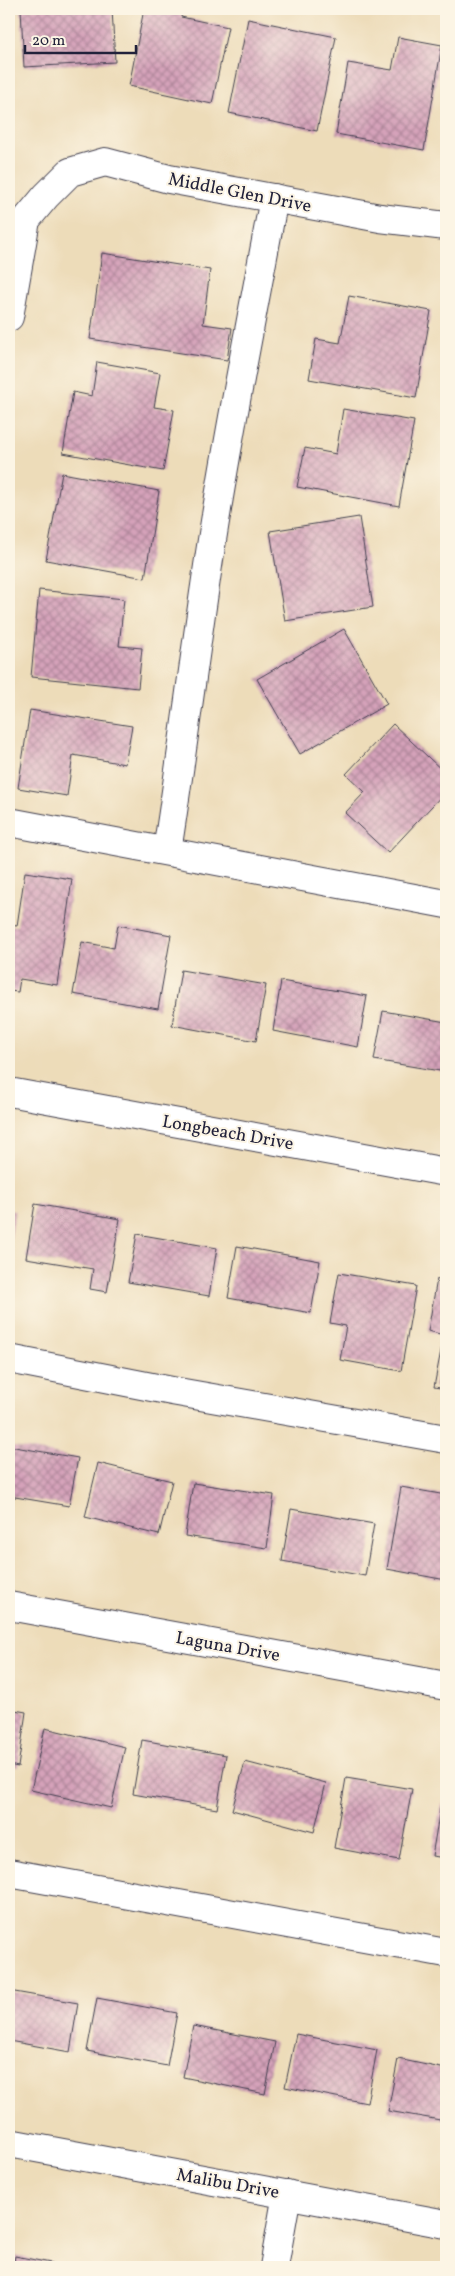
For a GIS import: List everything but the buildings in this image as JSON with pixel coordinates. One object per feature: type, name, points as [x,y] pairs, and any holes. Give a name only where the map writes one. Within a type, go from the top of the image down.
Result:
[{"type":"street","name":"Middle Glen Drive","points":[[9,317],[26,220],[70,172],[105,162],[169,179],[380,218],[446,226]]},
{"type":"street","points":[[167,851],[206,576],[274,198]]},
{"type":"street","points":[[9,822],[446,904]]},
{"type":"street","name":"Longbeach Drive","points":[[9,1092],[446,1172]]},
{"type":"street","points":[[9,1359],[172,1391],[446,1438]]},
{"type":"street","name":"Laguna Drive","points":[[9,1606],[446,1686]]},
{"type":"street","points":[[9,1873],[446,1953]]},
{"type":"street","name":"Malibu Drive","points":[[9,2143],[446,2224]]},
{"type":"street","points":[[274,2267],[287,2194]]}]
